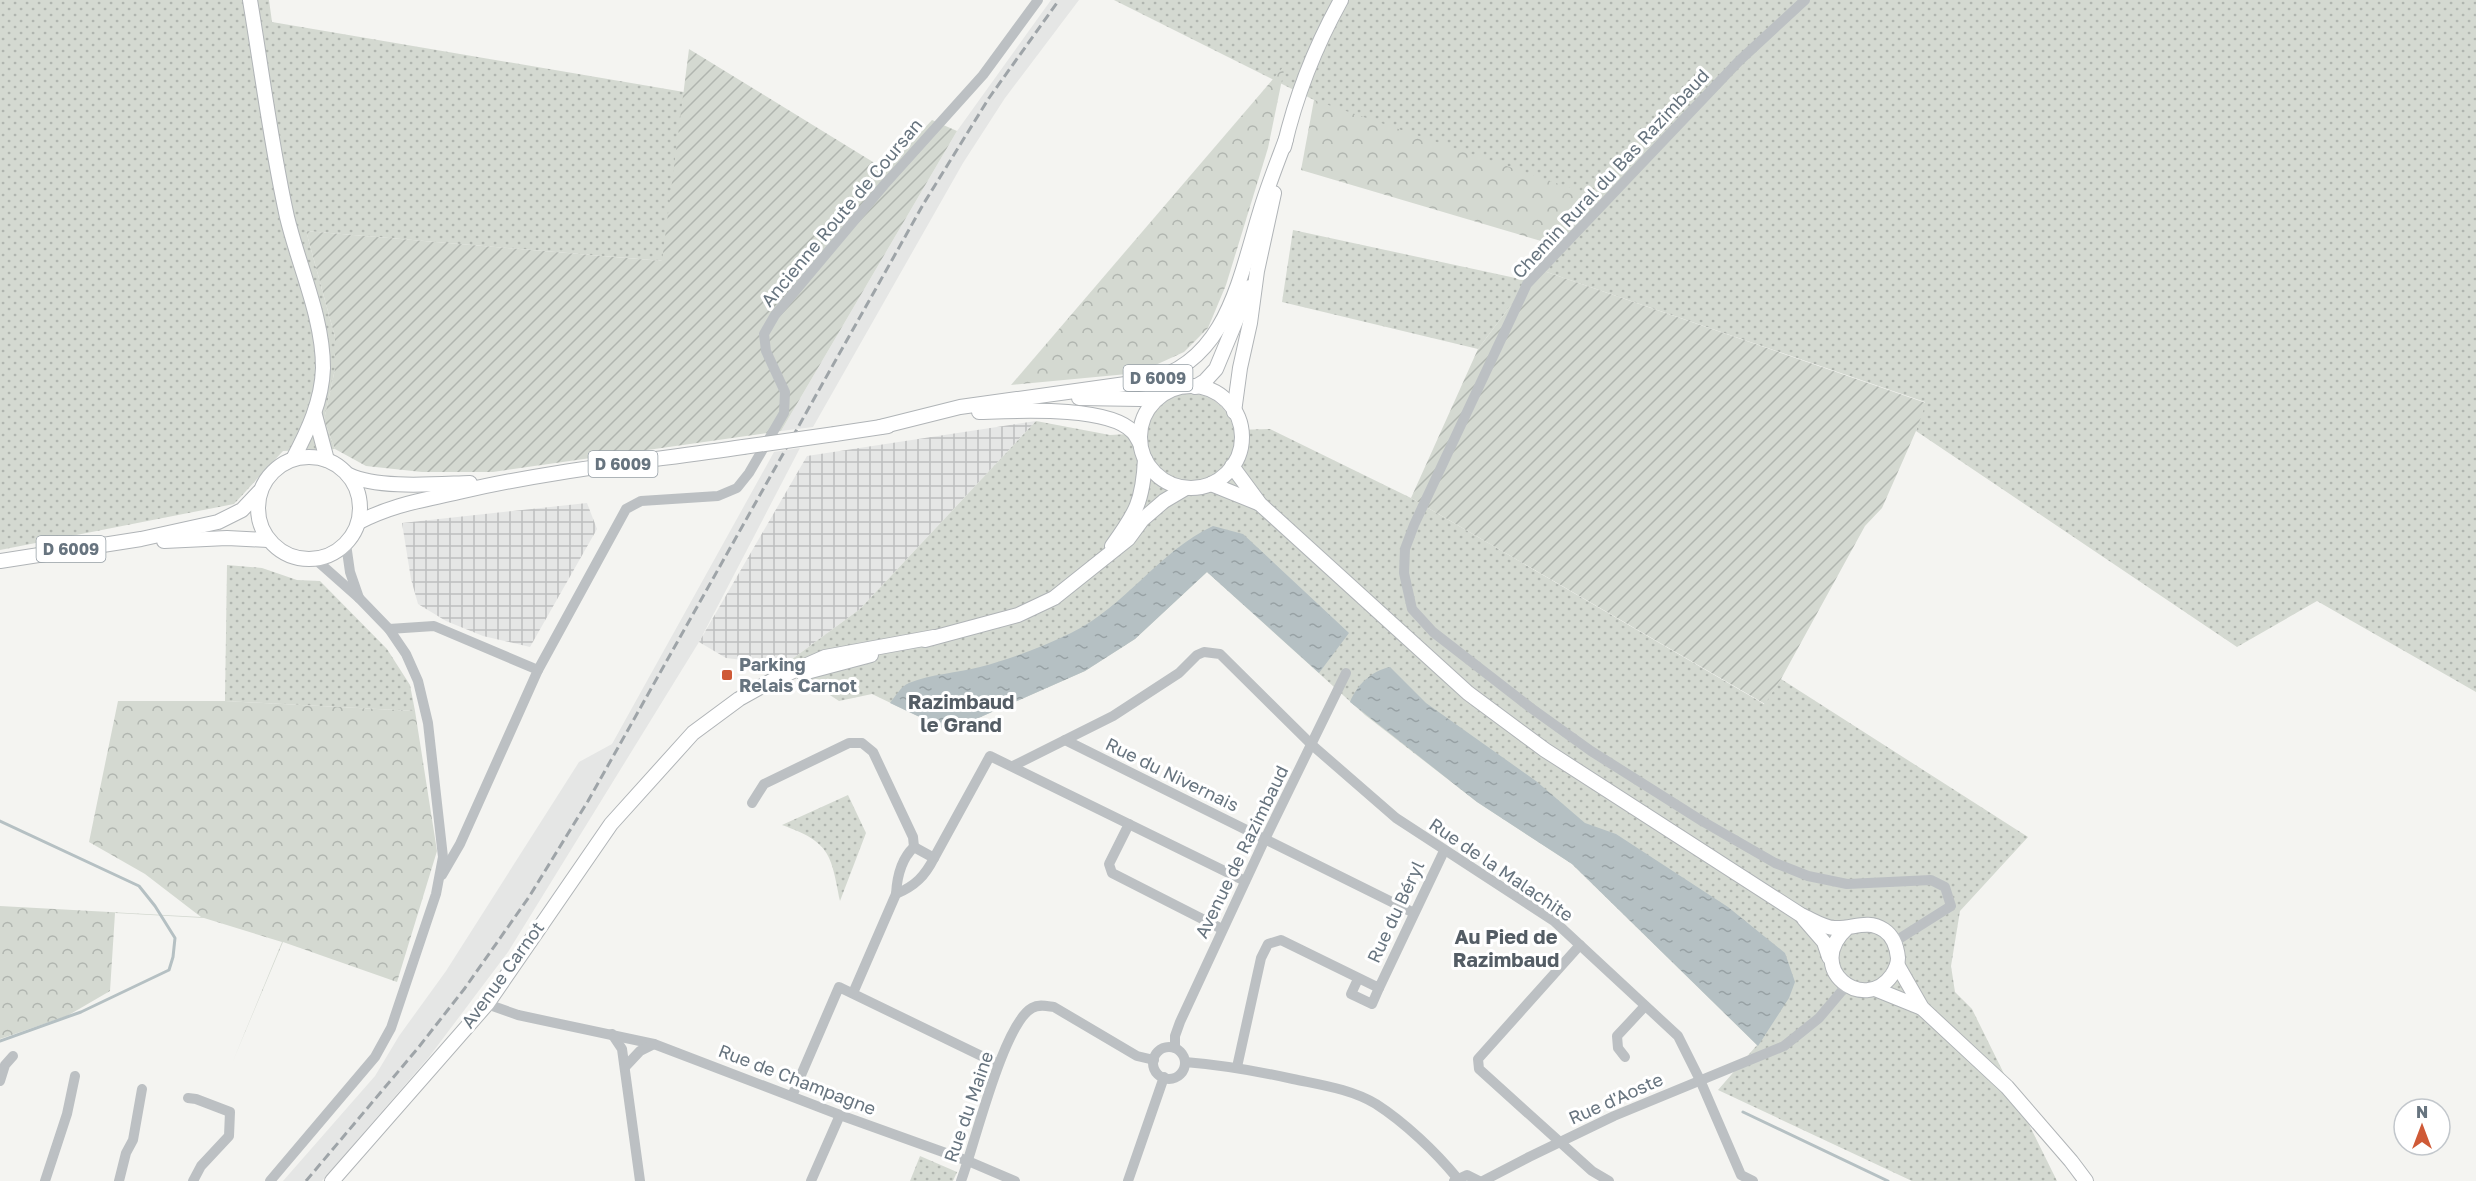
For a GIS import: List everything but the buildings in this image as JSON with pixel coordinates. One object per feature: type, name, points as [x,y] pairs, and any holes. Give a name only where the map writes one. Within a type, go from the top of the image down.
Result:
[{"type":"main road","points":[[250,0],[274,154],[287,216],[316,316],[321,342],[323,370],[315,414],[293,459]]},
{"type":"main road","name":"D 6009","points":[[880,427],[960,407],[1147,381],[1163,377],[1186,366],[1206,348],[1221,324],[1242,273],[1260,210],[1286,139],[1307,69],[1341,0]]},
{"type":"main road","name":"D 6009","points":[[1234,412],[1257,271],[1286,139]]},
{"type":"main road","name":"D 6009","points":[[1195,387],[1205,381],[1216,369],[1257,271]]},
{"type":"main road","points":[[1195,387],[1219,395],[1234,412],[1240,425],[1241,440],[1237,457],[1223,476],[1211,484],[1186,488],[1164,480],[1152,470],[1140,444],[1141,425],[1145,415],[1160,396],[1178,388],[1195,387]]},
{"type":"main road","name":"D 6009","points":[[358,522],[385,508],[502,482],[835,434],[1023,403],[1085,397],[1140,399],[1160,396]]},
{"type":"main road","name":"D 6009","points":[[977,412],[1038,411],[1096,416],[1130,429],[1140,444]]},
{"type":"main road","points":[[315,414],[327,459]]},
{"type":"main road","points":[[310,456],[327,459],[349,475],[357,490],[360,506],[358,522],[346,544],[332,554],[315,559],[297,558],[281,552],[268,540],[260,525],[257,509],[259,492],[267,478],[278,466],[293,459],[310,456]]},
{"type":"main road","points":[[1102,560],[1133,517],[1140,501],[1145,459]]},
{"type":"main road","points":[[1232,466],[1260,504],[1467,693],[1545,750],[1801,915],[1832,928],[1847,928],[1860,924],[1874,925],[1886,931],[1894,942],[1898,966],[1922,1008],[2007,1087],[2086,1181]]},
{"type":"main road","name":"D 6009","points":[[349,475],[363,481],[421,484],[502,482]]},
{"type":"main road","points":[[1211,484],[1260,504]]},
{"type":"main road","name":"Avenue Carnot","points":[[332,1181],[486,1004],[611,824],[693,734],[739,699],[773,680],[825,657],[934,637],[1018,615],[1054,598],[1128,539],[1142,520],[1164,501],[1186,488]]},
{"type":"main road","name":"D 6009","points":[[0,561],[141,540],[218,522],[242,510],[259,492]]},
{"type":"main road","name":"D 6009","points":[[141,540],[268,540]]},
{"type":"main road","points":[[1801,915],[1824,942],[1836,975],[1846,986],[1860,990],[1875,989],[1922,1008]]},
{"type":"main road","points":[[1831,962],[1831,949],[1837,937],[1847,928]]},
{"type":"main road","points":[[1875,989],[1887,981],[1898,966]]},
{"type":"street","name":"Ancienne Route de Coursan","points":[[442,874],[460,844],[538,670],[627,509],[641,501],[718,496],[737,488],[784,413],[785,392],[766,351],[764,334],[775,315],[884,185],[983,75],[1038,0]]},
{"type":"street","name":"Chemin Rural du Bas Razimbaud","points":[[1805,0],[1738,61],[1527,284],[1414,525],[1405,549],[1404,573],[1412,609],[1433,632],[1557,727],[1692,815],[1775,862],[1808,876],[1847,884],[1931,880],[1945,887],[1951,906],[1894,942]]},
{"type":"street","points":[[346,544],[350,572],[360,598]]},
{"type":"street","points":[[270,1181],[375,1057],[392,1028],[442,874],[442,829],[428,723],[418,681],[406,654],[389,629],[360,598],[315,559]]},
{"type":"street","points":[[389,629],[434,626],[538,670]]},
{"type":"street","name":"Rue de la Malachite","points":[[1065,741],[1122,711],[1179,673],[1197,655],[1213,651],[1220,654],[1312,745],[1396,818],[1554,921],[1678,1036],[1700,1080],[1738,1178],[1753,1181]]},
{"type":"street","name":"Avenue de Razimbaud","points":[[1175,1048],[1175,1036],[1180,1022],[1222,929],[1346,673]]},
{"type":"street","points":[[1013,766],[1065,741]]},
{"type":"street","name":"Rue du Nivernais","points":[[1065,741],[1414,913]]},
{"type":"street","points":[[752,803],[764,784],[849,744],[862,743],[873,752],[913,837],[914,847]]},
{"type":"street","points":[[896,894],[910,888],[927,874],[990,756],[1245,880]]},
{"type":"street","points":[[1129,824],[1109,864],[1112,873],[1222,929]]},
{"type":"street","points":[[914,847],[934,858]]},
{"type":"street","points":[[853,993],[896,894],[896,882],[906,855],[914,847]]},
{"type":"street","name":"Rue du Béryl","points":[[1358,979],[1352,994],[1372,1004],[1444,851]]},
{"type":"street","name":"Rue du Béryl","points":[[1237,1067],[1261,958],[1268,945],[1281,940],[1379,988]]},
{"type":"street","points":[[1580,945],[1478,1059],[1479,1069],[1592,1171],[1609,1181]]},
{"type":"street","name":"Rue d'Aoste","points":[[1483,1181],[1559,1142],[1784,1046],[1819,1018],[1846,986]]},
{"type":"street","points":[[792,1096],[839,987],[998,1064]]},
{"type":"street","name":"Rue de Champagne","points":[[486,1004],[518,1016],[654,1044],[968,1161],[1015,1181]]},
{"type":"street","name":"Rue du Maine","points":[[961,1181],[998,1064],[1022,1017],[1030,1009],[1041,1005],[1054,1007],[1137,1056],[1154,1060]]},
{"type":"street","points":[[1625,1057],[1617,1047],[1617,1036],[1645,1006]]},
{"type":"street","points":[[612,1034],[622,1049],[640,1181]]},
{"type":"street","points":[[625,1067],[640,1051],[654,1044]]},
{"type":"street","points":[[1164,1048],[1175,1048],[1182,1053],[1185,1062],[1182,1072],[1179,1075],[1164,1077],[1155,1068],[1154,1060],[1164,1048]]},
{"type":"street","points":[[0,1081],[5,1065],[13,1056]]},
{"type":"street","points":[[1185,1062],[1237,1067],[1343,1090],[1374,1103],[1395,1118],[1455,1180],[1467,1175],[1479,1181]]},
{"type":"street","points":[[45,1181],[67,1114],[75,1076]]},
{"type":"street","points":[[1128,1181],[1164,1077]]},
{"type":"street","points":[[119,1181],[126,1153],[133,1140],[142,1089]]},
{"type":"street","points":[[188,1098],[230,1112],[229,1136],[201,1166],[193,1181]]},
{"type":"street","points":[[812,1181],[840,1115]]},
{"type":"shaded area","points":[[1051,0],[1079,0],[1005,98],[963,163],[813,427],[781,431],[957,131]]},
{"type":"shaded area","points":[[1036,421],[860,609],[784,665],[726,658],[699,642],[807,456]]},
{"type":"shaded area","points":[[800,448],[699,642],[508,952],[429,1057],[322,1181],[283,1181],[375,1076],[399,1036],[446,971],[579,762],[612,744],[774,452]]},
{"type":"shaded area","points":[[587,503],[597,529],[530,647],[483,636],[446,621],[418,604],[411,579],[402,523]]},
{"type":"green space","points":[[0,0],[269,0],[272,22],[684,92],[663,261],[306,231],[335,337],[335,369],[324,420],[335,449],[283,451],[234,504],[0,550]]},
{"type":"green space","points":[[1114,0],[2476,0],[2476,692],[2317,601],[2237,647],[1916,431],[1925,402],[1538,269],[1558,246],[1314,100]]},
{"type":"green space","points":[[689,49],[886,170],[932,120],[957,131],[781,431],[493,472],[422,472],[366,466],[335,449],[324,420],[335,369],[335,337],[306,231],[662,261]]},
{"type":"green space","points":[[1285,65],[1268,148],[1226,285],[1208,328],[1184,352],[1138,373],[1011,385]]},
{"type":"green space","points":[[1314,100],[1597,197],[1558,246],[1301,170]]},
{"type":"green space","points":[[1293,230],[1529,281],[1478,349],[1282,302]]},
{"type":"green space","points":[[1538,269],[1926,403],[1882,508],[1865,526],[1765,704],[1411,498],[1478,349]]},
{"type":"green space","points":[[1187,393],[1203,396],[1217,403],[1228,415],[1234,430],[1270,429],[1411,498],[1764,704],[1781,679],[2028,837],[1960,911],[1951,966],[1955,992],[1972,1009],[2057,1181],[1912,1181],[1718,1090],[1757,1045],[1572,864],[1477,802],[1365,715],[1207,572],[1135,639],[1085,671],[949,731],[872,694],[839,701],[784,665],[860,609],[1036,421],[1110,435],[1146,433],[1151,418],[1165,402]]},
{"type":"green space","points":[[227,565],[262,568],[297,580],[320,581],[387,649],[410,685],[415,711],[225,701]]},
{"type":"green space","points":[[118,701],[225,701],[415,711],[437,851],[397,982],[283,942],[233,1061],[282,942],[204,918],[115,913],[110,991],[67,1016],[0,1039],[0,906],[201,917],[145,874],[89,842]]},
{"type":"green space","points":[[848,795],[866,833],[840,901],[834,872],[826,852],[810,837],[782,825]]},
{"type":"green space","points":[[920,1156],[957,1172],[953,1181],[910,1181]]},
{"type":"water","points":[[1213,526],[1243,534],[1349,633],[1319,673],[1207,572],[1135,639],[1085,671],[949,731],[890,703],[906,684],[1003,660],[1071,633],[1108,609],[1176,550]]},
{"type":"water","points":[[1390,667],[1426,703],[1536,781],[1585,823],[1616,834],[1728,907],[1785,953],[1795,982],[1789,998],[1758,1046],[1572,864],[1477,802],[1350,702],[1366,680]]},
{"type":"waterway","points":[[0,821],[139,886],[175,938],[169,970],[81,1012],[0,1041]]},
{"type":"waterway","points":[[1743,1112],[1888,1181]]},
{"type":"railway","points":[[306,1181],[418,1048],[465,988],[529,897],[588,801],[924,203],[989,98],[1059,0]]},
{"type":"place","name":"Parking Relais Carnot","points":[[727,675]]},
{"type":"district","name":"Razimbaud le Grand","points":[[961,714]]},
{"type":"district","name":"Au Pied de Razimbaud","points":[[1506,948]]}]
